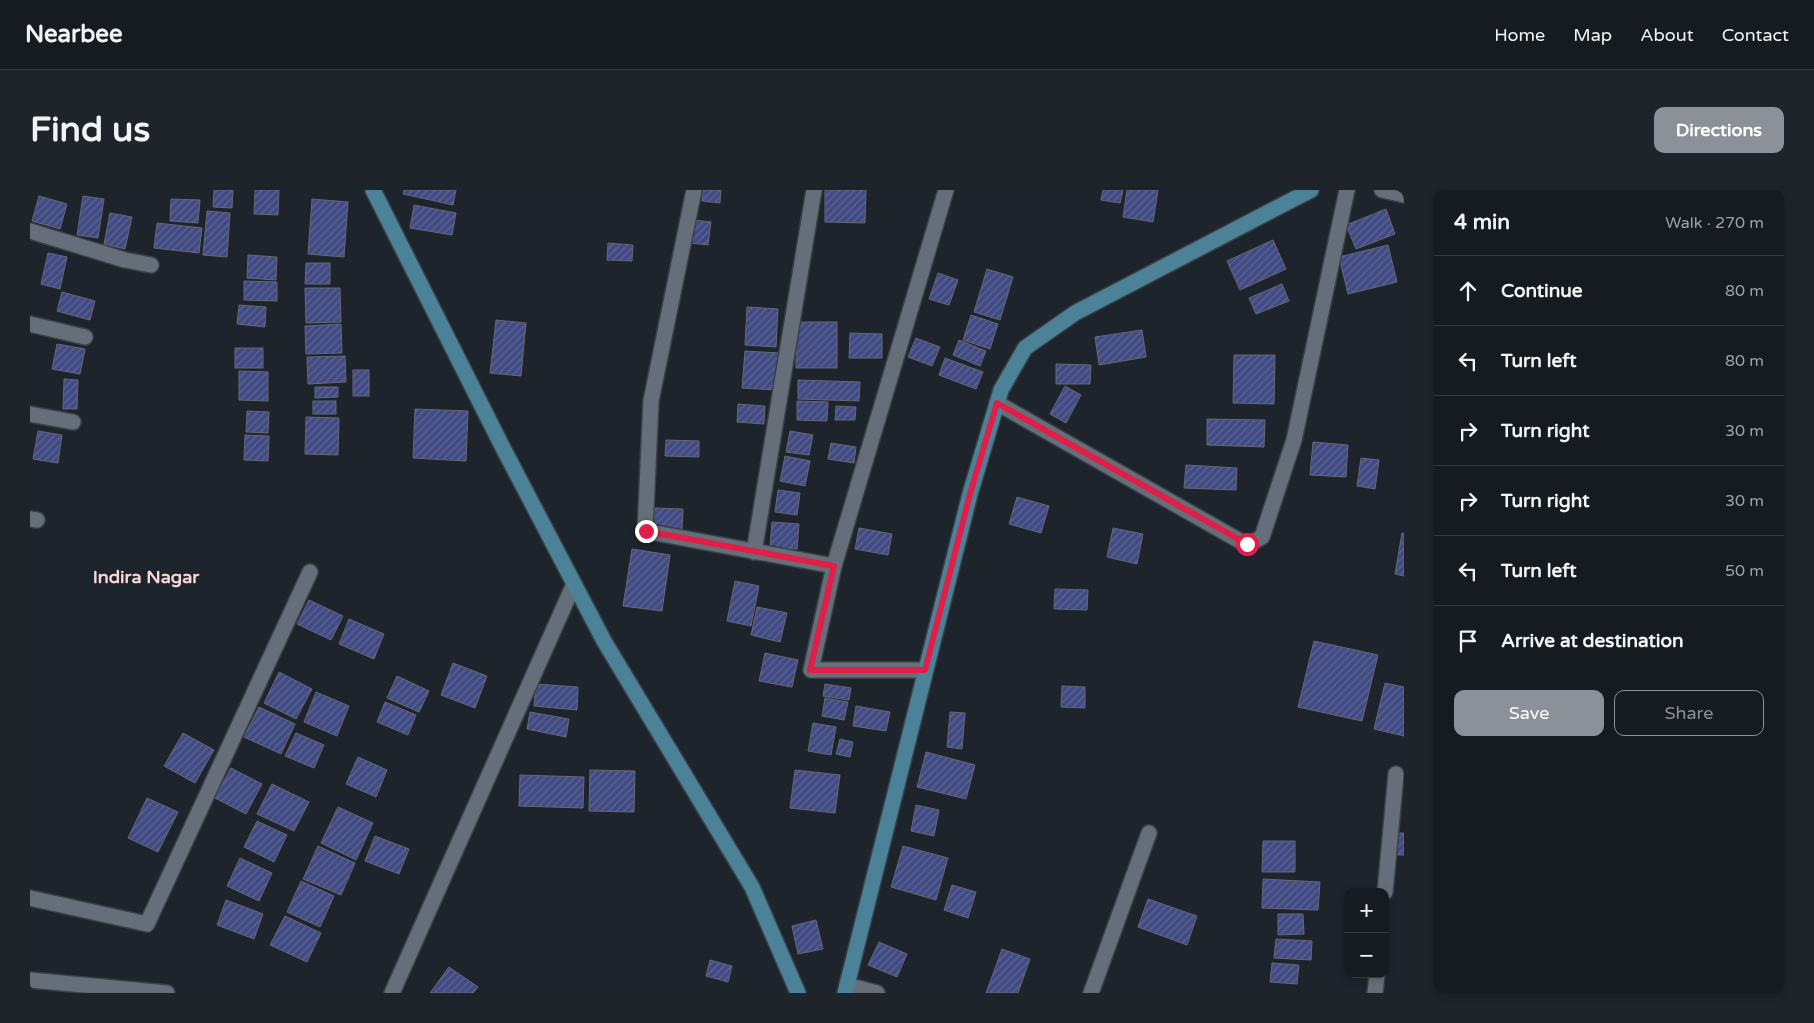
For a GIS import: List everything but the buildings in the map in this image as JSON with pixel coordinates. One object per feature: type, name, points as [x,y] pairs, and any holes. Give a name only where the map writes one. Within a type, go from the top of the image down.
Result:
[{"type":"main road","points":[[373,190],[501,444],[604,641],[752,887],[798,993]]},
{"type":"main road","points":[[846,989],[970,494],[1001,390],[1025,348],[1075,313],[1311,190]]},
{"type":"street","points":[[694,190],[651,401],[646,531],[834,566]]},
{"type":"street","points":[[754,552],[814,190]]},
{"type":"street","points":[[925,670],[810,670],[834,566],[946,190]]},
{"type":"street","points":[[997,403],[1247,544],[1262,537],[1294,440],[1347,190]]},
{"type":"street","points":[[1382,190],[1404,195]]},
{"type":"street","points":[[30,232],[125,260],[151,265]]},
{"type":"street","points":[[30,324],[85,337]]},
{"type":"street","points":[[30,414],[73,422]]},
{"type":"street","points":[[30,898],[147,924],[310,572]]},
{"type":"street","points":[[392,993],[574,584]]},
{"type":"street","points":[[1385,888],[1396,774]]},
{"type":"street","points":[[1091,993],[1149,833]]},
{"type":"street","points":[[1375,993],[1377,978]]},
{"type":"street","points":[[30,980],[167,993]]},
{"type":"street","points":[[846,989],[877,993]]},
{"type":"district","name":"Indira Nagar","points":[[146,577]]},
{"type":"route","points":[[646,531],[834,566],[810,670],[925,670],[970,494],[997,403],[1247,544]]}]
